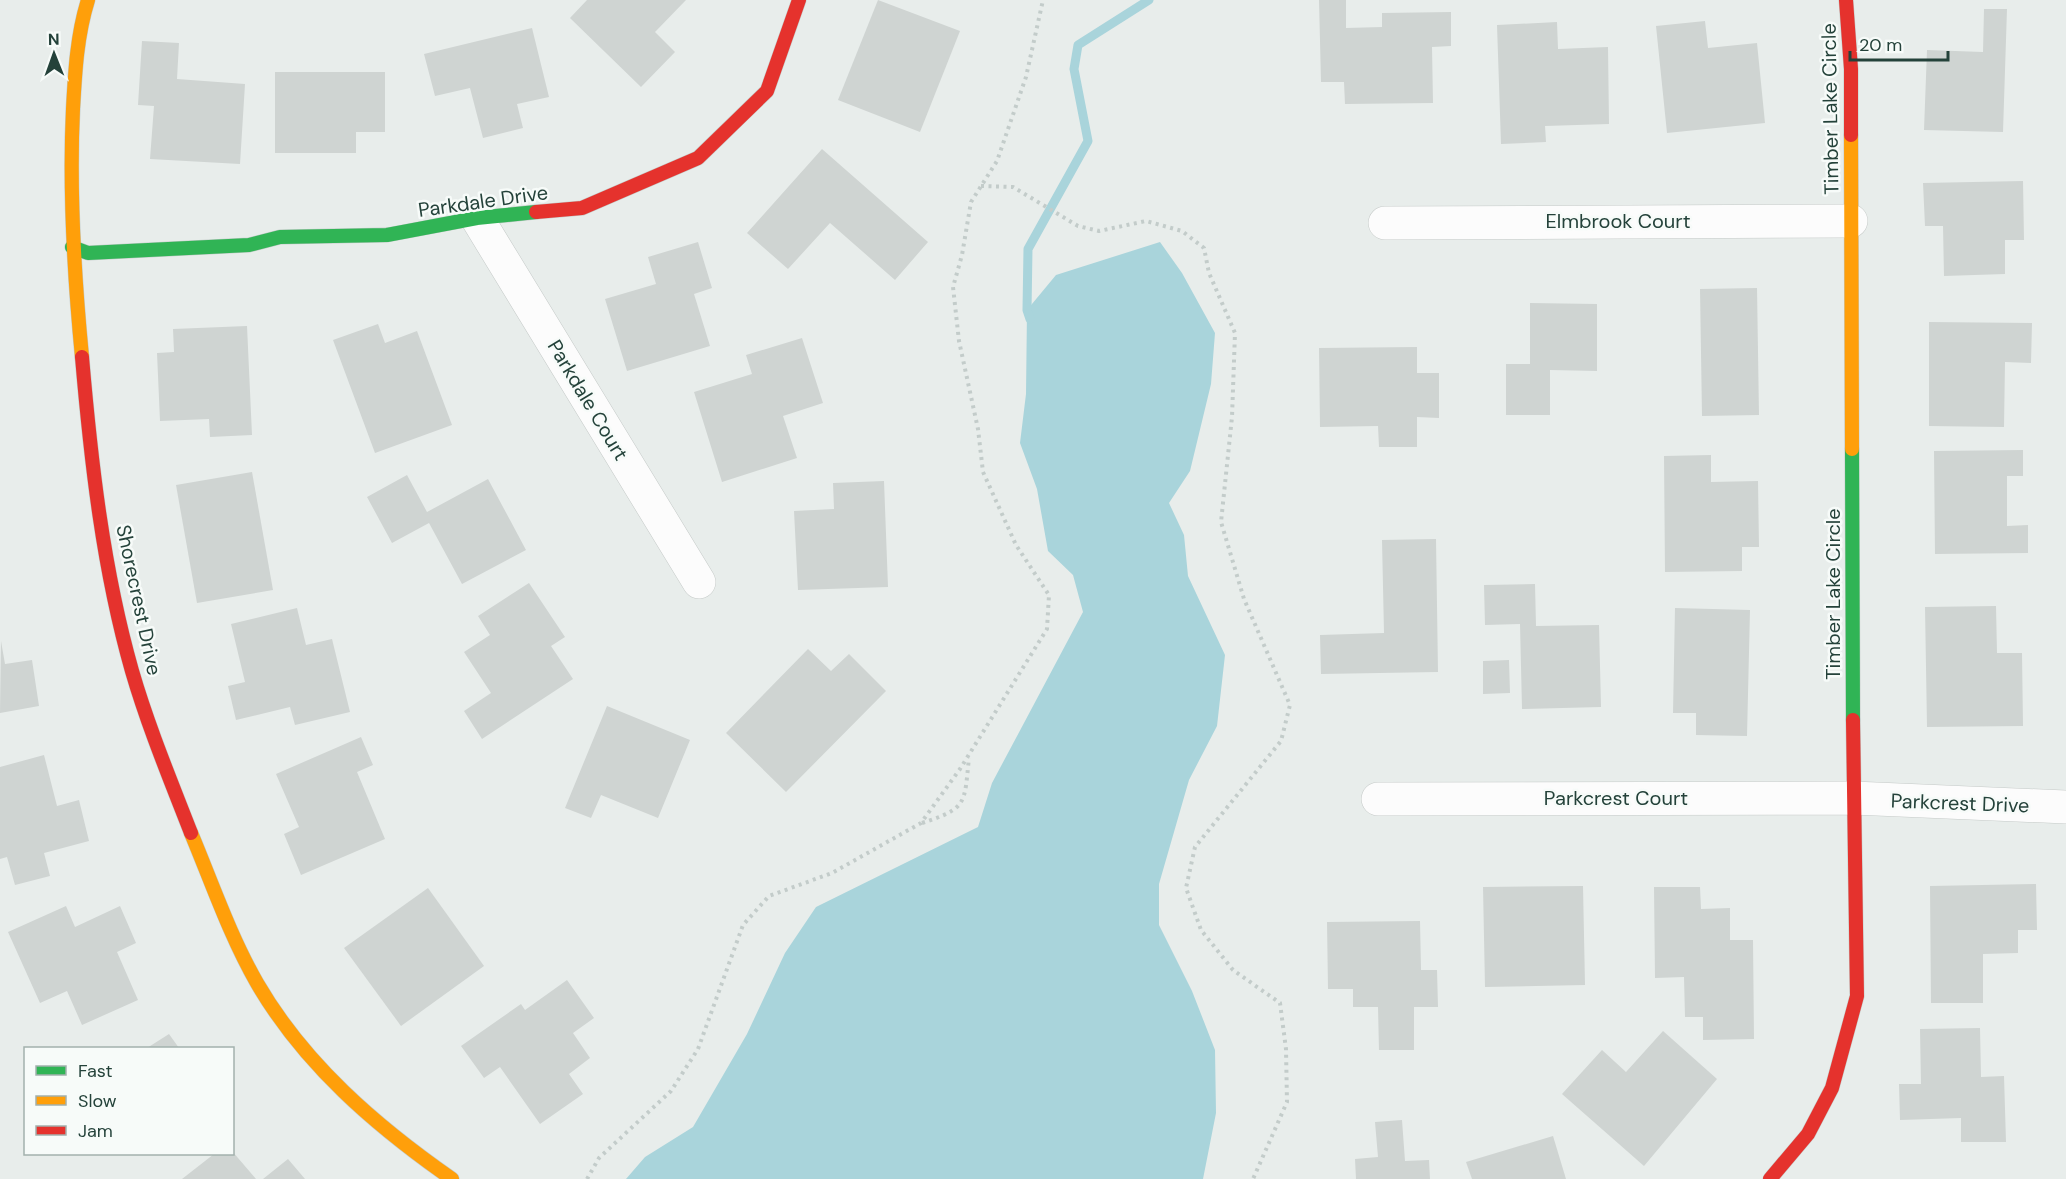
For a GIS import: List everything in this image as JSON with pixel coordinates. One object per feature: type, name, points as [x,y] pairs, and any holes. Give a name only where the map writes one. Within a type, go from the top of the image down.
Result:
[{"type":"street","name":"Shorecrest Drive","points":[[88,0],[79,24],[69,176],[72,246],[92,465],[124,643],[156,748],[229,926],[267,999],[312,1057],[362,1110],[406,1149],[452,1179]]},
{"type":"street","name":"Parkdale Drive","points":[[72,246],[88,253],[249,245],[280,237],[387,235],[477,218],[582,208],[698,158],[767,91],[799,0]]},
{"type":"street","name":"Timber Lake Circle","points":[[1774,1174],[1808,1134],[1832,1088],[1857,996],[1853,798],[1851,69],[1846,0]]},
{"type":"street","name":"Parkdale Court","points":[[477,218],[699,582]]},
{"type":"street","name":"Elmbrook Court","points":[[1385,223],[1851,221]]},
{"type":"street","name":"Parkcrest Court","points":[[1378,799],[1853,798]]},
{"type":"street","name":"Parkcrest Drive","points":[[1853,798],[2066,807]]},
{"type":"path","points":[[921,823],[969,754],[1047,629],[1049,595],[1017,544],[983,472],[978,429],[959,341],[953,287],[962,255],[971,202],[997,161],[1026,77],[1043,0]]},
{"type":"path","points":[[981,186],[1012,187],[1078,226],[1099,231],[1146,221],[1182,231],[1204,248],[1209,273],[1235,333],[1232,417],[1221,522],[1244,599],[1290,705],[1281,741],[1195,847],[1186,888],[1201,930],[1233,970],[1280,1003],[1286,1049],[1287,1102],[1253,1179]]},
{"type":"path","points":[[587,1179],[598,1158],[671,1091],[698,1049],[743,925],[769,896],[832,873],[921,823],[953,813],[965,795],[969,754]]},
{"type":"water","points":[[1160,242],[1182,273],[1215,333],[1211,384],[1190,471],[1169,503],[1184,535],[1188,576],[1225,655],[1217,726],[1189,780],[1159,884],[1159,925],[1192,991],[1215,1050],[1216,1113],[1203,1179],[626,1179],[645,1157],[693,1127],[747,1034],[785,953],[816,907],[978,827],[992,783],[1083,612],[1073,575],[1048,551],[1037,489],[1020,443],[1026,394],[1027,310],[1056,275]]},
{"type":"building","points":[[587,0],[686,0],[655,32],[675,52],[641,87],[570,18]]},
{"type":"building","points":[[878,0],[960,31],[920,132],[838,100]]},
{"type":"building","points":[[1319,0],[1346,0],[1346,28],[1382,27],[1382,13],[1451,12],[1451,46],[1432,47],[1433,103],[1345,104],[1344,82],[1321,82]]},
{"type":"building","points":[[1984,9],[2007,9],[2003,132],[1924,130],[1927,50],[1983,52]]},
{"type":"building","points":[[1705,21],[1708,48],[1757,43],[1765,123],[1667,133],[1656,26]]},
{"type":"building","points":[[1557,22],[1558,49],[1608,47],[1609,124],[1545,126],[1546,142],[1501,144],[1497,25]]},
{"type":"building","points":[[532,28],[549,97],[517,104],[523,128],[483,138],[470,88],[435,96],[424,54]]},
{"type":"building","points":[[142,41],[179,43],[177,79],[245,84],[240,164],[150,159],[154,106],[138,105]]},
{"type":"building","points":[[275,72],[385,72],[385,132],[356,132],[356,153],[275,153]]},
{"type":"building","points":[[822,149],[928,242],[895,280],[830,223],[788,269],[747,233]]},
{"type":"building","points":[[2023,181],[2024,240],[2005,240],[2005,274],[1944,276],[1943,226],[1925,226],[1923,183]]},
{"type":"building","points":[[698,242],[712,288],[694,294],[710,346],[627,371],[605,299],[656,284],[648,257]]},
{"type":"building","points":[[1757,288],[1759,415],[1702,416],[1700,289]]},
{"type":"building","points":[[1530,303],[1597,304],[1597,371],[1550,370],[1550,415],[1506,415],[1506,364],[1530,364]]},
{"type":"building","points":[[1929,322],[2032,323],[2031,363],[2005,362],[2004,427],[1929,426]]},
{"type":"building","points":[[378,324],[385,343],[417,331],[452,425],[375,453],[333,340]]},
{"type":"building","points":[[247,326],[252,435],[210,437],[209,419],[160,421],[157,353],[174,352],[173,329]]},
{"type":"building","points":[[802,338],[823,403],[783,416],[797,458],[722,482],[694,392],[752,374],[746,355]]},
{"type":"building","points":[[1417,347],[1417,373],[1439,373],[1439,418],[1417,417],[1417,447],[1379,447],[1378,426],[1320,427],[1319,348]]},
{"type":"building","points":[[2023,450],[2023,476],[2007,476],[2007,526],[2028,525],[2028,553],[1935,554],[1934,451]]},
{"type":"building","points":[[1711,455],[1711,482],[1758,481],[1759,547],[1742,547],[1742,571],[1665,572],[1664,456]]},
{"type":"building","points":[[252,472],[273,590],[197,603],[176,485]]},
{"type":"building","points":[[407,475],[427,512],[488,479],[526,550],[462,584],[429,523],[392,543],[367,497]]},
{"type":"building","points":[[884,481],[888,587],[798,590],[794,511],[834,509],[833,483]]},
{"type":"building","points":[[1436,539],[1438,672],[1321,674],[1320,635],[1384,633],[1382,540]]},
{"type":"building","points":[[529,583],[565,637],[551,646],[573,679],[482,739],[464,711],[491,693],[464,652],[490,635],[478,616]]},
{"type":"building","points":[[1535,584],[1536,626],[1599,625],[1601,707],[1522,709],[1520,624],[1485,625],[1484,585]]},
{"type":"building","points":[[1996,606],[1997,653],[2022,653],[2023,726],[1927,727],[1925,607]]},
{"type":"building","points":[[297,608],[306,645],[332,639],[350,712],[295,725],[290,707],[236,720],[228,686],[245,682],[231,624]]},
{"type":"building","points":[[1675,608],[1750,610],[1747,736],[1696,735],[1696,713],[1673,713]]},
{"type":"building","points":[[1,641],[5,664],[32,660],[39,706],[0,713]]},
{"type":"building","points":[[808,649],[831,671],[849,654],[886,691],[786,792],[726,733]]},
{"type":"building","points":[[1509,660],[1510,693],[1483,694],[1483,661]]},
{"type":"building","points":[[607,706],[690,740],[658,818],[601,795],[591,818],[565,808]]},
{"type":"building","points":[[361,737],[373,765],[357,772],[385,839],[301,875],[284,834],[299,827],[276,774]]},
{"type":"building","points":[[44,755],[57,806],[79,800],[89,841],[44,853],[50,876],[15,885],[7,857],[0,859],[0,767]]},
{"type":"building","points":[[2036,884],[2037,930],[2018,930],[2018,953],[1983,954],[1983,1003],[1931,1003],[1930,886]]},
{"type":"building","points":[[1583,886],[1585,985],[1485,987],[1483,887]]},
{"type":"building","points":[[1654,887],[1700,887],[1701,909],[1730,908],[1730,940],[1753,940],[1754,1039],[1703,1040],[1703,1017],[1685,1017],[1684,977],[1655,978]]},
{"type":"building","points":[[428,888],[484,966],[401,1026],[344,948]]},
{"type":"building","points":[[66,906],[75,927],[120,906],[136,943],[117,952],[138,1000],[82,1025],[67,991],[40,1003],[8,932]]},
{"type":"building","points":[[1420,921],[1421,970],[1437,970],[1438,1007],[1414,1007],[1414,1050],[1379,1050],[1378,1007],[1353,1007],[1353,989],[1328,989],[1327,922]]},
{"type":"building","points":[[567,980],[594,1018],[573,1033],[590,1058],[569,1074],[583,1094],[540,1124],[500,1067],[484,1078],[461,1046],[521,1004],[525,1010]]},
{"type":"building","points":[[1980,1028],[1981,1077],[2004,1076],[2006,1142],[1961,1142],[1961,1118],[1900,1120],[1899,1084],[1921,1084],[1920,1029]]},
{"type":"building","points":[[1663,1031],[1717,1079],[1644,1166],[1562,1094],[1602,1050],[1626,1072]]},
{"type":"building","points":[[169,1034],[178,1047],[149,1047]]},
{"type":"building","points":[[1402,1120],[1405,1161],[1429,1160],[1430,1179],[1356,1179],[1355,1159],[1378,1157],[1375,1122]]},
{"type":"building","points":[[1553,1136],[1566,1179],[1472,1179],[1466,1162]]},
{"type":"building","points":[[234,1153],[256,1179],[182,1179],[213,1155]]},
{"type":"building","points":[[288,1159],[305,1179],[263,1179]]},
{"type":"waterway","points":[[1030,319],[1027,310],[1028,249],[1088,141],[1074,69],[1078,45],[1149,0]]},
{"type":"traffic: fast","points":[[72,247],[88,253],[249,245],[280,237],[387,235],[477,218],[536,212]]},
{"type":"traffic: fast","points":[[1852,449],[1853,720]]},
{"type":"traffic: slow","points":[[82,357],[73,233],[72,140],[77,54],[88,0]]},
{"type":"traffic: slow","points":[[1851,135],[1852,449]]},
{"type":"traffic: slow","points":[[191,833],[247,965],[276,1013],[319,1067],[344,1092],[396,1137],[452,1179]]},
{"type":"traffic: jam","points":[[536,212],[582,208],[698,158],[767,91],[799,0]]},
{"type":"traffic: jam","points":[[1846,0],[1851,69],[1851,135]]},
{"type":"traffic: jam","points":[[82,357],[100,515],[113,594],[132,671],[145,712],[191,833]]},
{"type":"traffic: jam","points":[[1770,1179],[1808,1134],[1832,1088],[1857,996],[1853,720]]}]
